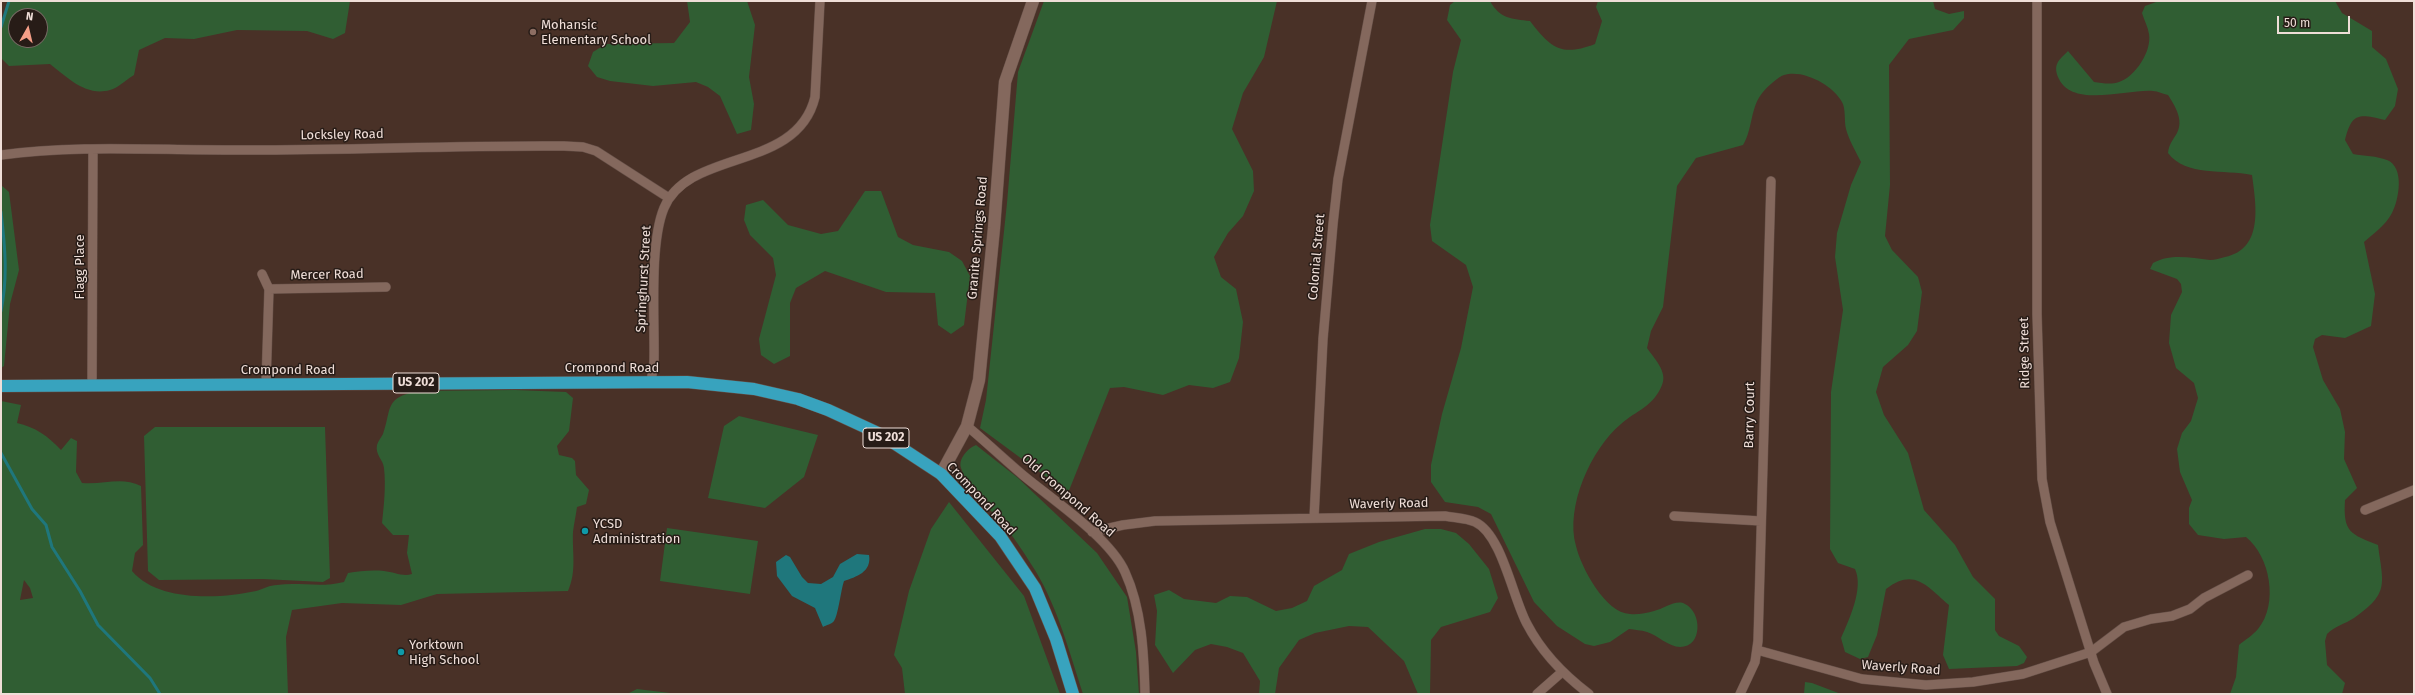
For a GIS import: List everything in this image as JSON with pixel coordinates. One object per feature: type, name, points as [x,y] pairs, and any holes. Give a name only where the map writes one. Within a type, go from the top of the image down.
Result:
[{"type":"highway","name":"Crompond Road","points":[[1,386],[651,382],[731,385],[798,399],[828,410],[873,431],[941,474],[1000,536],[1035,588],[1056,639],[1074,694]]},
{"type":"street","name":"Springhurst Street","points":[[651,382],[654,362],[658,230],[669,198],[684,182],[760,152],[800,129],[811,113],[815,97],[820,1]]},
{"type":"street","name":"Granite Springs Road","points":[[941,474],[967,426],[979,380],[994,228],[1005,82],[1033,1]]},
{"type":"street","name":"Colonial Street","points":[[1314,518],[1323,339],[1338,179],[1353,111],[1360,58],[1372,1]]},
{"type":"street","name":"Ridge Street","points":[[2037,1],[2037,314],[2042,479],[2050,522],[2091,652],[2106,694]]},
{"type":"street","name":"Locksley Road","points":[[1,155],[93,149],[226,150],[492,146],[583,147],[596,152],[669,198]]},
{"type":"street","name":"Flagg Place","points":[[92,385],[93,149]]},
{"type":"street","name":"Barry Court","points":[[1757,650],[1771,181]]},
{"type":"street","points":[[262,274],[269,289],[266,384]]},
{"type":"street","name":"Mercer Road","points":[[269,289],[386,287]]},
{"type":"street","name":"Old Crompond Road","points":[[967,426],[1092,532],[1108,548],[1125,571],[1137,606],[1145,694]]},
{"type":"street","points":[[2365,510],[2414,490]]},
{"type":"street","name":"Waverly Road","points":[[1092,532],[1123,525],[1155,521],[1445,516],[1476,523],[1492,538],[1526,624],[1551,660],[1562,672],[1589,694]]},
{"type":"street","points":[[1674,516],[1761,521]]},
{"type":"street","name":"Waverly Road","points":[[1757,650],[1862,679],[1926,685],[1973,682],[2023,674],[2091,652],[2124,627],[2151,618],[2172,616],[2190,609],[2204,598],[2248,575]]},
{"type":"street","points":[[1740,694],[1748,681],[1757,650]]},
{"type":"street","points":[[1537,694],[1562,672]]},
{"type":"green space","points":[[8,1],[350,1],[345,33],[333,39],[307,31],[237,30],[194,39],[165,38],[139,50],[134,75],[113,89],[101,91],[93,91],[77,84],[50,64],[9,66],[1,58],[1,27],[9,4]]},
{"type":"green space","points":[[687,1],[747,1],[755,25],[749,77],[754,104],[751,130],[737,134],[720,96],[708,87],[696,82],[653,86],[610,81],[597,77],[588,66],[593,52],[606,44],[674,43],[690,22]]},
{"type":"green space","points":[[1044,1],[1277,1],[1264,57],[1243,93],[1232,129],[1253,171],[1254,191],[1243,216],[1228,233],[1214,257],[1221,277],[1236,289],[1243,322],[1239,358],[1230,382],[1213,388],[1189,385],[1163,395],[1124,387],[1110,388],[1068,493],[980,428],[986,400],[1007,203],[1018,72]]},
{"type":"green space","points":[[1455,1],[1490,1],[1502,15],[1512,19],[1530,21],[1551,44],[1565,50],[1583,48],[1595,44],[1602,21],[1596,7],[1598,1],[1933,1],[1935,9],[1949,14],[1964,11],[1964,18],[1953,30],[1909,39],[1889,65],[1890,185],[1885,236],[1892,250],[1918,277],[1922,292],[1917,331],[1908,345],[1883,367],[1876,392],[1884,415],[1908,453],[1924,510],[1955,545],[1973,577],[1995,599],[1995,630],[1999,636],[2019,646],[2027,657],[2024,663],[2017,666],[1949,669],[1943,655],[1949,605],[1927,586],[1912,579],[1896,583],[1886,589],[1877,635],[1868,657],[1860,659],[1845,652],[1841,638],[1854,604],[1858,585],[1855,569],[1838,563],[1830,549],[1831,392],[1843,310],[1835,257],[1837,233],[1851,185],[1861,162],[1847,133],[1842,102],[1838,96],[1825,84],[1808,76],[1800,74],[1784,75],[1773,82],[1765,90],[1756,104],[1749,132],[1743,145],[1696,158],[1677,186],[1663,307],[1651,331],[1647,348],[1662,370],[1662,385],[1654,398],[1644,408],[1621,424],[1600,448],[1583,480],[1577,497],[1574,514],[1576,546],[1583,565],[1603,598],[1621,612],[1630,614],[1651,612],[1674,603],[1685,604],[1691,608],[1697,621],[1698,628],[1693,641],[1688,645],[1680,647],[1667,643],[1647,632],[1629,629],[1610,642],[1594,646],[1585,644],[1557,626],[1534,602],[1491,514],[1478,507],[1445,502],[1431,482],[1431,465],[1442,414],[1461,348],[1473,287],[1466,265],[1432,241],[1430,225],[1453,72],[1461,40],[1447,20],[1450,5]]},
{"type":"green space","points":[[2159,1],[2335,1],[2342,13],[2372,31],[2372,47],[2386,59],[2398,89],[2395,106],[2385,120],[2363,116],[2358,117],[2351,124],[2345,140],[2353,154],[2387,160],[2393,164],[2398,176],[2399,184],[2397,200],[2392,213],[2383,225],[2364,242],[2375,294],[2371,326],[2345,338],[2322,335],[2315,339],[2313,347],[2323,380],[2340,409],[2345,432],[2344,459],[2357,488],[2345,500],[2345,519],[2350,530],[2355,534],[2378,545],[2382,579],[2379,594],[2374,602],[2354,618],[2333,629],[2327,634],[2325,641],[2327,665],[2345,683],[2342,694],[2230,694],[2236,677],[2239,645],[2258,629],[2264,619],[2268,607],[2270,594],[2266,568],[2254,545],[2246,537],[2224,539],[2198,535],[2189,524],[2189,508],[2192,500],[2180,472],[2177,449],[2182,433],[2191,421],[2198,398],[2194,383],[2176,368],[2169,343],[2171,315],[2182,292],[2181,284],[2177,279],[2150,269],[2153,263],[2174,257],[2214,260],[2238,252],[2246,245],[2252,235],[2255,224],[2255,199],[2252,175],[2195,169],[2176,161],[2168,153],[2180,123],[2176,108],[2168,95],[2157,91],[2142,91],[2087,95],[2075,92],[2065,87],[2058,77],[2056,69],[2058,62],[2068,51],[2094,82],[2106,84],[2119,82],[2131,75],[2141,62],[2148,48],[2149,34],[2142,13],[2145,6]]},
{"type":"green space","points":[[1,185],[9,192],[19,270],[10,304],[4,366],[1,368]]},
{"type":"green space","points":[[865,191],[881,191],[898,237],[913,245],[949,252],[962,261],[970,276],[964,325],[951,334],[938,325],[935,293],[886,292],[825,271],[796,288],[790,303],[790,356],[774,364],[761,355],[759,339],[776,275],[773,258],[750,235],[744,220],[746,205],[763,200],[788,225],[821,234],[838,231]]},
{"type":"green space","points":[[515,390],[566,392],[573,398],[569,431],[557,446],[559,455],[572,458],[575,461],[576,475],[589,490],[586,504],[577,507],[573,532],[573,569],[571,584],[568,591],[437,594],[401,605],[342,603],[292,610],[286,637],[288,694],[1,694],[1,401],[21,405],[17,423],[30,427],[41,433],[61,450],[71,438],[77,441],[76,472],[82,483],[119,481],[134,483],[141,486],[143,545],[135,553],[132,571],[143,581],[157,588],[173,593],[190,596],[225,596],[256,591],[274,585],[335,584],[344,582],[348,573],[379,571],[402,575],[412,574],[407,553],[409,535],[393,535],[382,523],[385,475],[383,465],[378,454],[377,444],[383,434],[391,405],[394,401],[399,397],[418,391]],"holes":[[[24,580],[30,588],[33,598],[20,600]]]},
{"type":"green space","points":[[739,416],[818,435],[804,477],[765,508],[708,498],[724,426]]},
{"type":"green space","points":[[155,427],[325,427],[330,578],[323,582],[263,579],[159,580],[148,571],[144,436]]},
{"type":"green space","points":[[976,445],[1018,478],[1097,553],[1127,597],[1136,652],[1139,694],[1083,694],[1055,610],[1040,578],[1005,526],[974,492],[961,468],[960,465],[962,458],[967,451]]},
{"type":"green space","points":[[949,502],[1024,596],[1060,694],[905,694],[902,668],[894,655],[909,591],[931,529]]},
{"type":"green space","points":[[667,528],[758,541],[750,594],[660,581]]},
{"type":"green space","points":[[1425,529],[1441,529],[1456,533],[1469,544],[1489,569],[1498,598],[1490,612],[1441,627],[1431,640],[1430,694],[1418,694],[1404,661],[1368,627],[1349,626],[1315,633],[1299,640],[1279,668],[1275,694],[1259,694],[1260,681],[1243,653],[1227,647],[1211,644],[1195,650],[1173,673],[1155,645],[1157,611],[1154,595],[1169,590],[1184,599],[1216,603],[1230,596],[1247,597],[1276,611],[1292,608],[1307,601],[1314,586],[1342,570],[1349,554],[1379,542]]},
{"type":"green space","points":[[1805,682],[1812,683],[1841,694],[1804,694]]},
{"type":"green space","points":[[637,689],[678,694],[627,694]]},
{"type":"water","points":[[857,554],[869,555],[868,566],[862,573],[844,581],[834,621],[823,627],[815,608],[792,596],[777,576],[776,562],[786,555],[790,557],[802,577],[808,583],[821,584],[833,577],[840,564]]},
{"type":"waterway","points":[[1,27],[9,1]]},
{"type":"waterway","points":[[1,212],[5,249],[5,286],[1,311]]},
{"type":"waterway","points":[[1,453],[32,509],[46,525],[52,547],[80,591],[98,625],[150,678],[160,694]]},
{"type":"place","name":"Mohansic Elementary School","points":[[533,32]]},
{"type":"place","name":"YCSD Administration","points":[[585,531]]},
{"type":"place","name":"Yorktown High School","points":[[401,652]]}]
